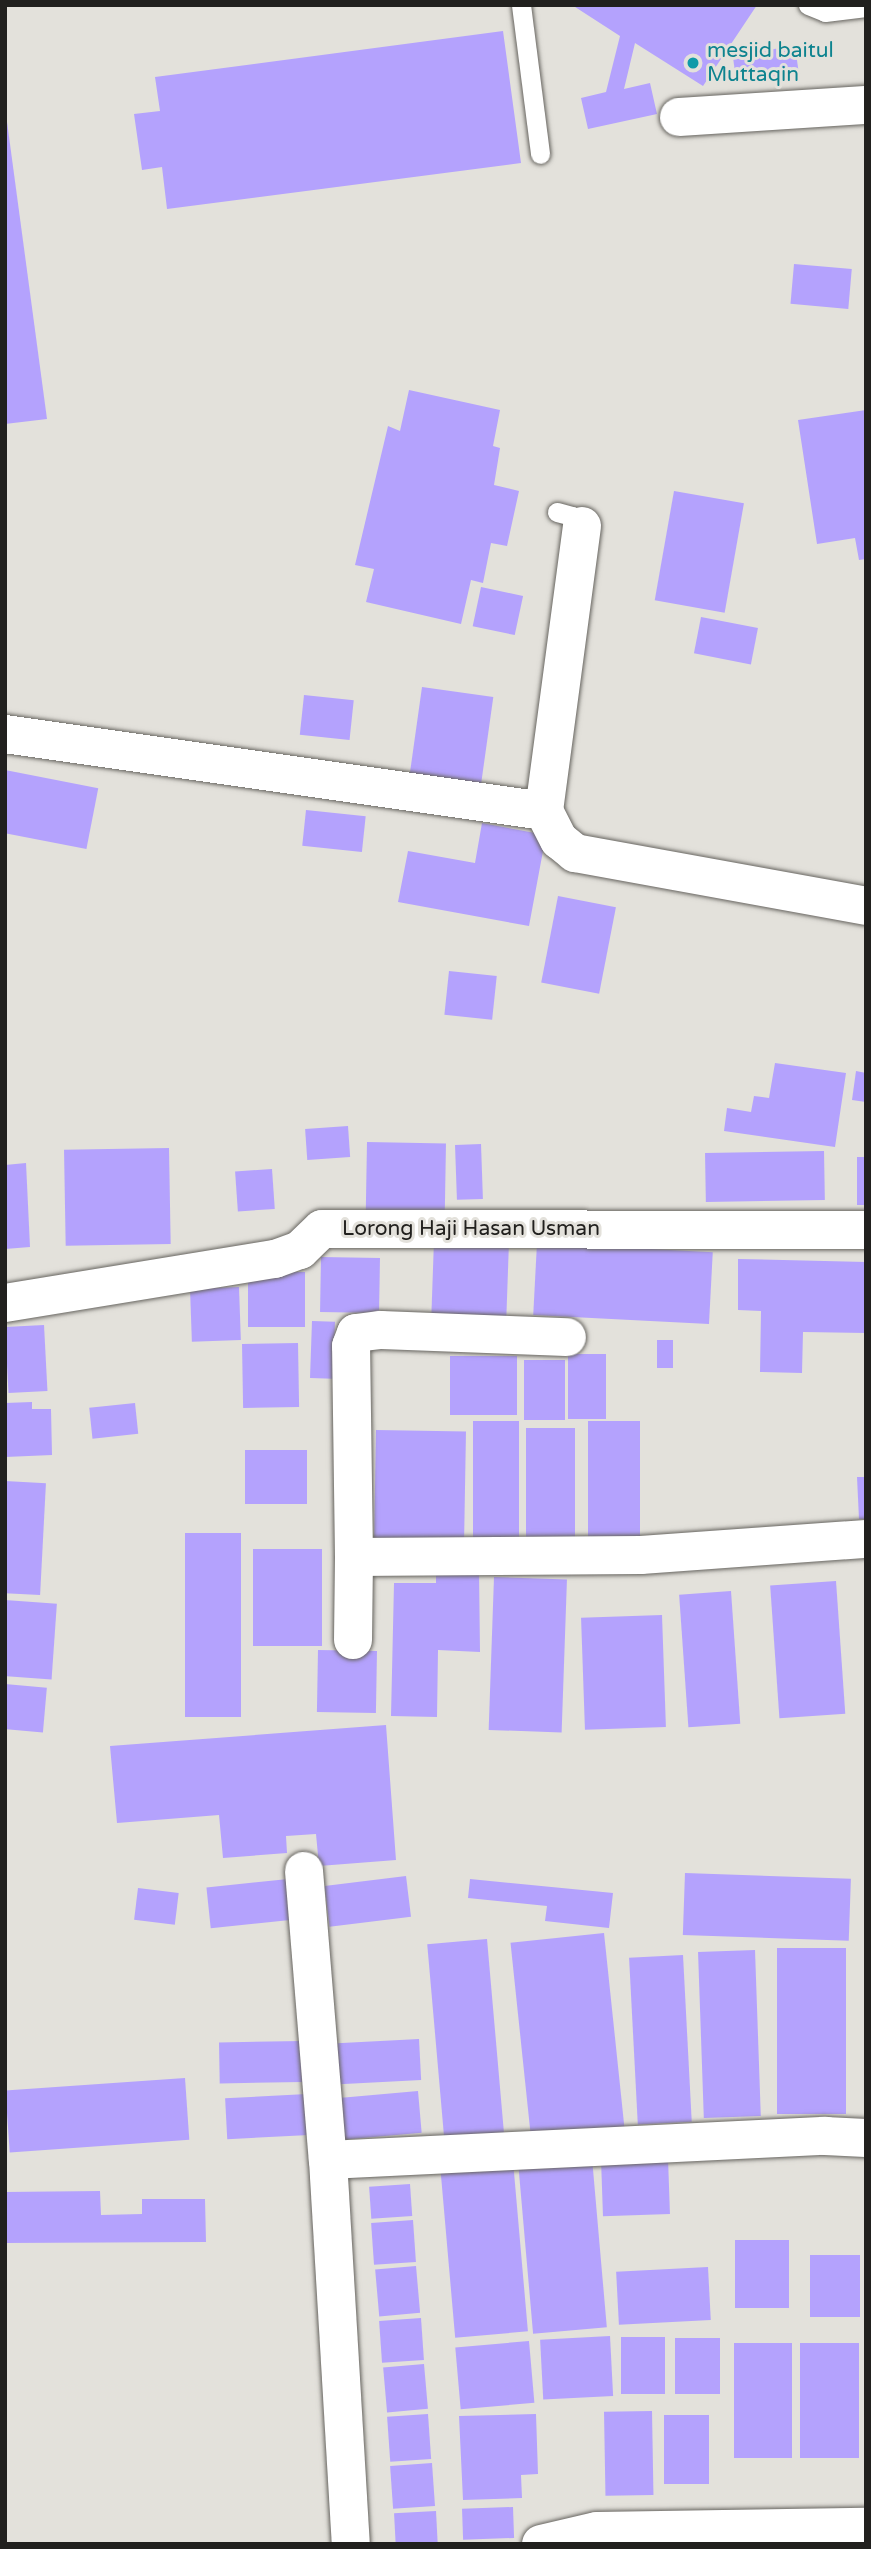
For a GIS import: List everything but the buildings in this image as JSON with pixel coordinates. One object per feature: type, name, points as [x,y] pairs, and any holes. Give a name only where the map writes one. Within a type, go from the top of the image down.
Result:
[{"type":"street","points":[[679,117],[866,105]]},
{"type":"street","points":[[570,518],[544,811],[559,840],[575,853],[866,906]]},
{"type":"street","points":[[5,734],[544,811]]},
{"type":"street","name":"Lorong Haji Hasan Usman","points":[[5,1303],[275,1259],[300,1250],[321,1229],[866,1230]]},
{"type":"street","points":[[353,1640],[351,1346],[356,1333],[381,1330],[566,1337]]},
{"type":"street","points":[[354,1557],[641,1555],[866,1539]]},
{"type":"street","points":[[304,1871],[328,2160],[351,2544]]},
{"type":"street","points":[[328,2160],[825,2136],[866,2138]]},
{"type":"street","points":[[541,2544],[597,2531],[866,2528]]},
{"type":"lane","points":[[521,5],[540,154]]},
{"type":"lane","points":[[808,5],[825,12],[866,7]]},
{"type":"place","name":"mesjid baitul Muttaqin","points":[[693,63]]}]
